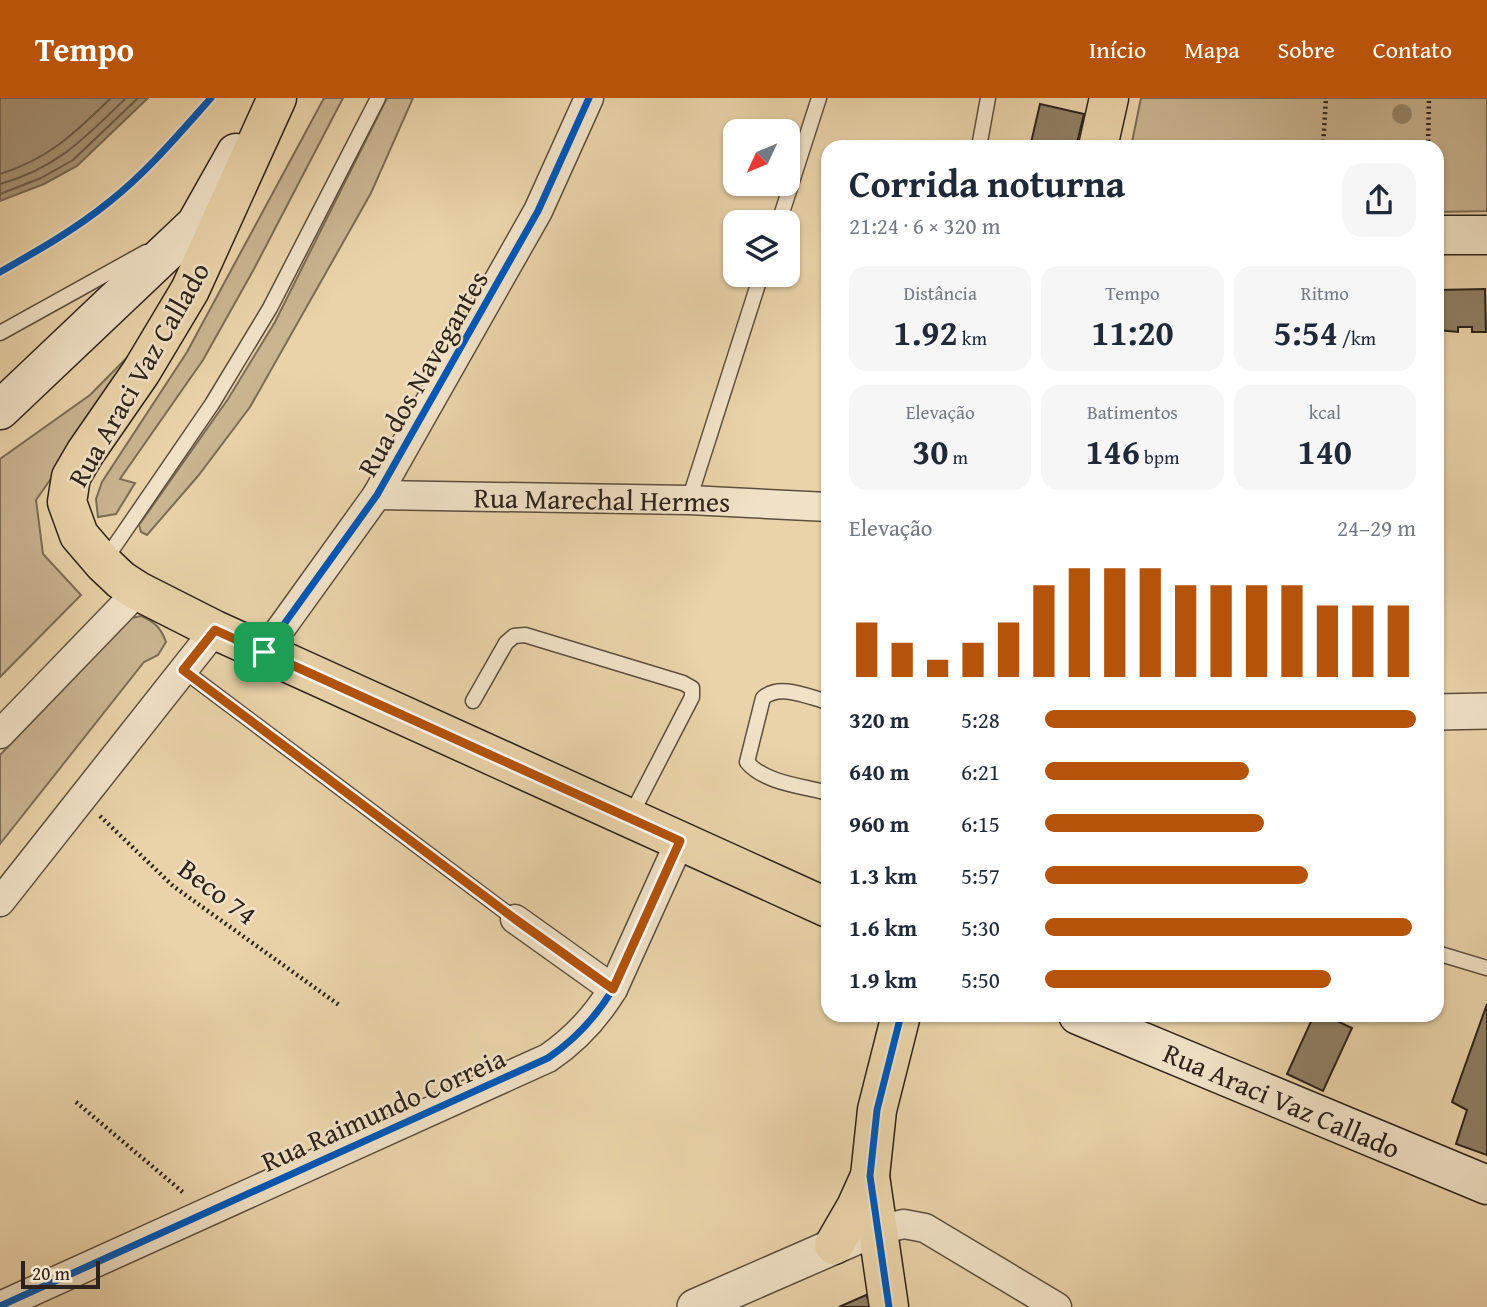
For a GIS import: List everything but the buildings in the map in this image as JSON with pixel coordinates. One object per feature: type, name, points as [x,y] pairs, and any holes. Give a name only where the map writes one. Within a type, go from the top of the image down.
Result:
[{"type":"main road","points":[[0,410],[196,224],[268,98]]},
{"type":"main road","name":"Rua Araci Vaz Callado","points":[[277,98],[190,290],[141,372],[71,477],[67,502],[79,535],[103,563],[138,591],[215,630],[821,905]]},
{"type":"main road","points":[[1099,140],[1108,98]]},
{"type":"main road","points":[[1444,235],[1487,235]]},
{"type":"main road","points":[[889,1307],[870,1176],[877,1110],[899,1022]]},
{"type":"main road","name":"Rua Araci Vaz Callado","points":[[1094,1022],[1487,1185]]},
{"type":"main road","points":[[834,1245],[870,1176]]},
{"type":"street","name":"Rua dos Navegantes","points":[[264,652],[377,495],[538,211],[589,98]]},
{"type":"street","name":"Rua Marechal Hermes","points":[[377,495],[689,500],[821,507]]},
{"type":"street","points":[[0,734],[138,591]]},
{"type":"street","points":[[0,902],[215,630]]},
{"type":"street","points":[[1444,712],[1487,711]]},
{"type":"street","name":"Rua Raimundo Correia","points":[[0,1306],[548,1058],[582,1032],[601,1010],[680,841]]},
{"type":"street","points":[[515,919],[613,989]]},
{"type":"street","points":[[695,1307],[834,1245],[904,1224],[925,1228],[1057,1307]]},
{"type":"lane","points":[[103,563],[212,404],[270,308],[378,98]]},
{"type":"lane","points":[[783,210],[819,98]]},
{"type":"lane","points":[[980,140],[988,98]]},
{"type":"lane","points":[[0,333],[196,224]]},
{"type":"lane","points":[[689,500],[757,287]]},
{"type":"lane","points":[[473,701],[506,643],[514,636],[525,635],[692,688],[692,697],[630,818]]},
{"type":"lane","points":[[183,670],[515,919]]},
{"type":"lane","points":[[821,700],[778,690],[770,692],[763,698],[747,762],[765,776],[821,791]]},
{"type":"lane","points":[[1444,955],[1487,968]]},
{"type":"path","points":[[1323,140],[1326,98]]},
{"type":"path","points":[[1428,140],[1429,98]]},
{"type":"path","points":[[76,1102],[207,1212]]},
{"type":"shaded area","points":[[324,98],[343,98],[254,269],[203,360],[120,479],[135,483],[116,514],[98,517],[96,499],[102,482],[187,352]]},
{"type":"shaded area","points":[[387,98],[413,98],[371,193],[250,407],[198,476],[147,535],[141,532],[139,525],[228,399],[275,322]]},
{"type":"shaded area","points":[[1141,98],[1487,98],[1487,211],[1444,212],[1444,140],[1132,140]]},
{"type":"shaded area","points":[[159,325],[36,500],[43,554],[81,595],[0,677],[0,459],[90,395]]},
{"type":"shaded area","points":[[141,616],[157,626],[164,637],[166,642],[158,655],[144,662],[0,844],[0,755],[131,618]]},
{"type":"water","points":[[0,98],[148,98],[77,166],[44,184],[0,201]]},
{"type":"cycle path","points":[[0,272],[42,248],[109,202],[150,165],[211,98]]},
{"type":"cycle path","points":[[264,652],[377,495],[538,211],[589,98]]},
{"type":"cycle path","points":[[0,1306],[548,1058],[585,1027],[613,989],[680,841]]},
{"type":"cycle path","points":[[889,1307],[870,1176],[877,1110],[899,1022]]},
{"type":"route","points":[[215,630],[264,652],[680,841],[613,989],[515,919],[183,670],[215,630]]}]
